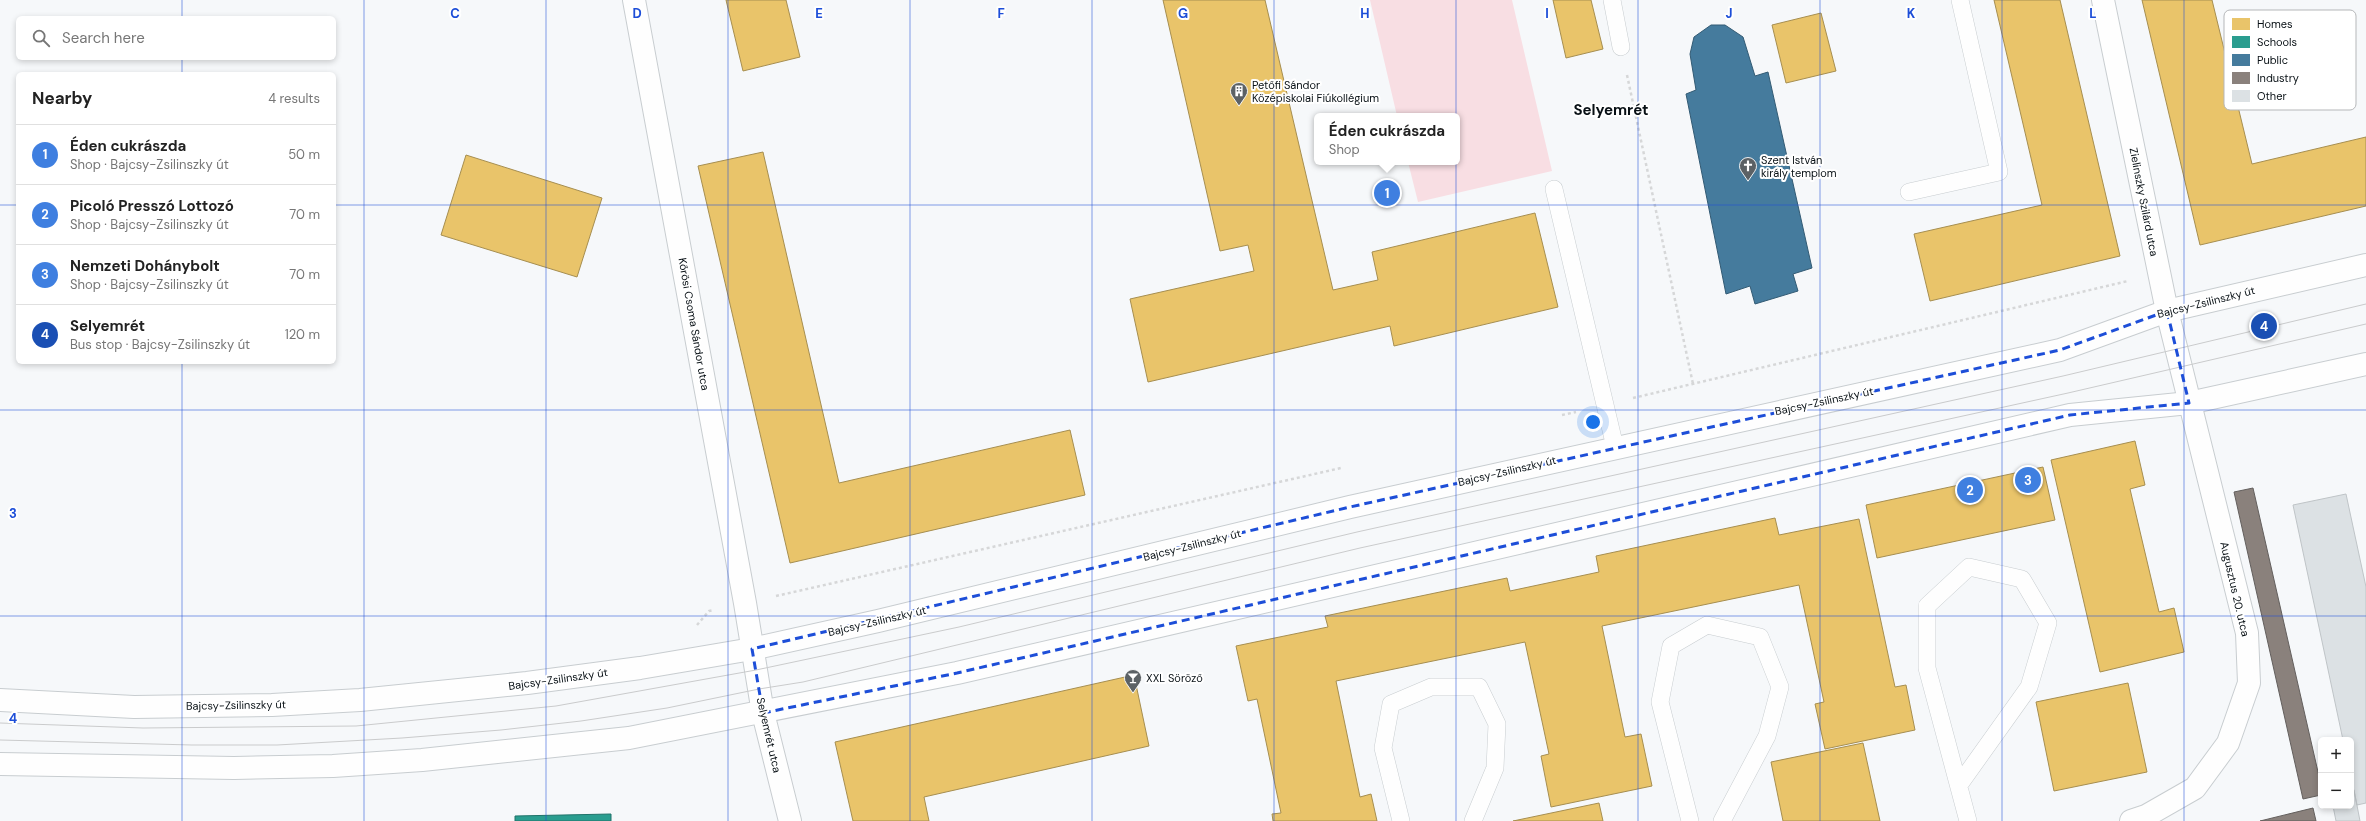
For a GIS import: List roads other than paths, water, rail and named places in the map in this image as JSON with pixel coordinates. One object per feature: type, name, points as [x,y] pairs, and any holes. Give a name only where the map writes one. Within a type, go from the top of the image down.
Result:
[{"type":"street","name":"Kőrösi Csoma Sándor utca","points":[[634,0],[745,603],[752,649]]},
{"type":"street","name":"Zielinszky Szilárd utca","points":[[2103,0],[2167,310],[2189,403]]},
{"type":"street","name":"Bajcsy-Zsilinszky út","points":[[0,700],[134,707],[272,705],[360,700],[527,683],[640,668],[752,649],[878,621],[1350,507],[1615,447],[2060,350],[2167,310],[2366,265]]},
{"type":"street","points":[[0,764],[234,768],[422,760],[629,738],[763,713],[957,673],[2070,415],[2189,403],[2366,364]]},
{"type":"street","name":"Augusztus 20. utca","points":[[2131,821],[2146,816],[2195,788],[2228,743],[2249,683],[2247,633],[2189,403]]},
{"type":"street","name":"Selyemrét utca","points":[[752,649],[763,713],[790,821]]},
{"type":"lane","points":[[1612,0],[1621,47]]},
{"type":"lane","points":[[1909,192],[1999,172],[1960,0]]},
{"type":"lane","points":[[1554,189],[1615,447]]},
{"type":"lane","points":[[1958,785],[2029,687],[2048,623],[2022,579],[1969,567],[1927,606],[1927,668],[1958,785],[1968,821]]},
{"type":"lane","points":[[1690,821],[1660,702],[1671,646],[1707,625],[1760,637],[1780,687],[1767,736],[1722,821]]},
{"type":"lane","points":[[1401,821],[1383,748],[1391,704],[1431,687],[1479,687],[1497,724],[1495,768],[1473,821]]},
{"type":"tram line","points":[[0,723],[143,728],[356,726],[556,706],[756,670],[959,627],[1357,532],[2063,376],[2366,304]]},
{"type":"tram line","points":[[0,740],[192,745],[277,745],[402,738],[501,730],[581,721],[667,708],[759,689],[803,682],[1360,548],[2068,393],[2366,324]]},
{"type":"place","name":"Petőfi Sándor Középiskolai Fiúkollégium","points":[[1239,106]]},
{"type":"place","name":"Szent István király templom","points":[[1748,181]]},
{"type":"place","name":"Éden cukrászda","points":[[1387,193]]},
{"type":"place","name":"Selyemrét","points":[[2264,326]]},
{"type":"place","name":"Nemzeti Dohánybolt","points":[[2028,480]]},
{"type":"place","name":"Picoló Presszó Lottozó","points":[[1970,490]]},
{"type":"place","name":"XXL Söröző","points":[[1133,693]]},
{"type":"district","name":"Selyemrét","points":[[1611,110]]}]
